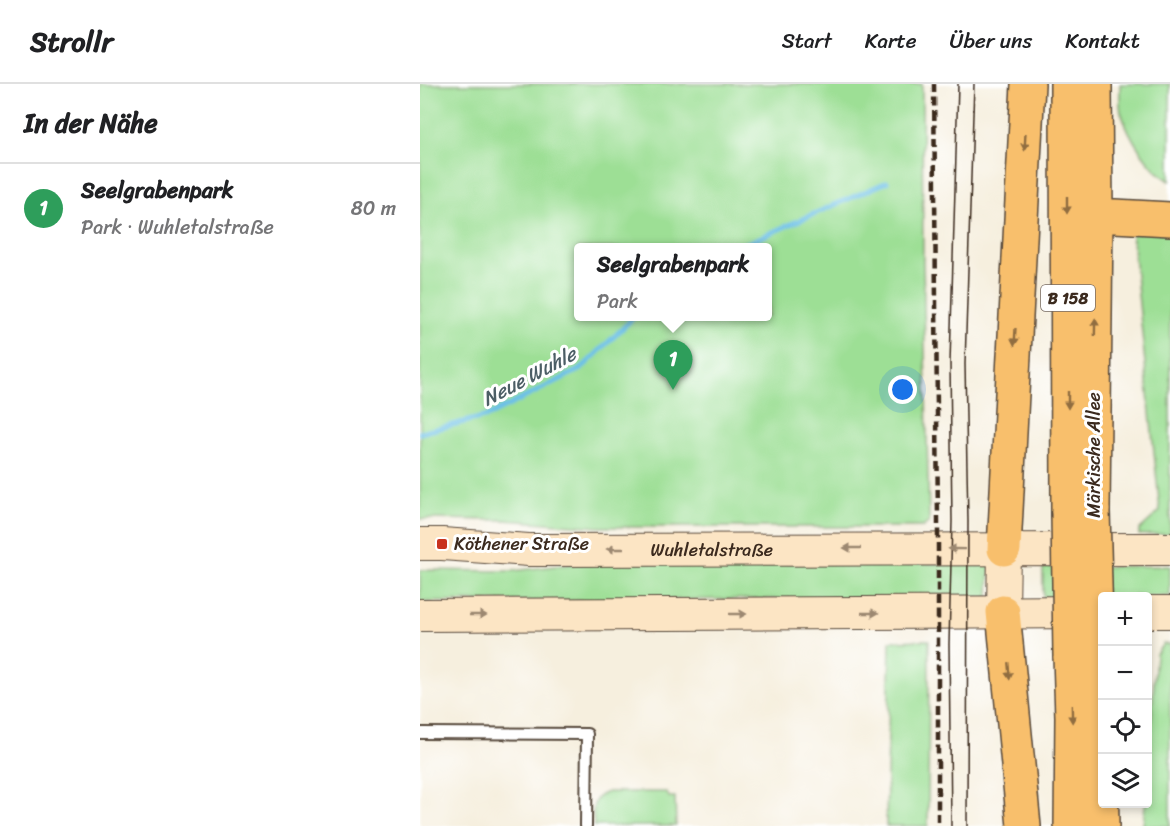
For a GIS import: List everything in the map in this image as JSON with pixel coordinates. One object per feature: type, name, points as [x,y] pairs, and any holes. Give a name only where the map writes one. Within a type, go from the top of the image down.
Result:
[{"type":"main road","points":[[1024,826],[1003,612],[1004,549],[1028,84]]},
{"type":"main road","name":"Märkische Allee","points":[[1067,84],[1084,656],[1072,717],[1071,826]]},
{"type":"main road","name":"Märkische Allee","points":[[1081,512],[1109,216],[1095,84]]},
{"type":"main road","points":[[1109,216],[1170,219]]},
{"type":"main road","name":"Wuhletalstraße","points":[[420,544],[529,550],[1170,549]]},
{"type":"main road","points":[[420,615],[1098,612]]},
{"type":"main road","points":[[1152,612],[1170,612]]},
{"type":"main road","name":"Märkische Allee","points":[[1084,656],[1100,705],[1102,826]]},
{"type":"lane","points":[[420,733],[587,734],[586,826]]},
{"type":"green space","points":[[420,84],[922,84],[923,261],[929,522],[923,527],[599,527],[505,520],[420,519]]},
{"type":"green space","points":[[1120,84],[1170,84],[1170,181],[1147,160],[1129,132],[1120,109]]},
{"type":"green space","points":[[1170,228],[1170,534],[1139,535],[1139,530],[1160,511],[1132,235],[1133,231]]},
{"type":"green space","points":[[598,561],[990,564],[989,597],[420,602],[420,570],[512,571]]},
{"type":"green space","points":[[1170,566],[1170,596],[1152,596],[1152,592],[1098,592],[1098,597],[1043,597],[1043,567]]},
{"type":"green space","points":[[929,640],[928,826],[886,826],[890,641]]},
{"type":"green space","points":[[1163,644],[1170,644],[1170,826],[1143,826],[1145,808],[1152,808],[1152,710],[1156,654]]},
{"type":"green space","points":[[608,792],[666,792],[669,797],[675,797],[676,826],[594,826],[595,801]]},
{"type":"waterway","name":"Neue Wuhle","points":[[747,243],[887,182]]},
{"type":"waterway","name":"Neue Wuhle","points":[[420,433],[488,416],[581,369],[630,321]]},
{"type":"tram line","points":[[951,826],[950,363],[958,84]]},
{"type":"tram line","points":[[967,826],[968,521],[965,364],[974,84]]},
{"type":"railway","points":[[934,84],[938,826]]},
{"type":"place","name":"Seelgrabenpark","points":[[673,390]]},
{"type":"place","name":"Köthener Straße","points":[[442,544]]}]
